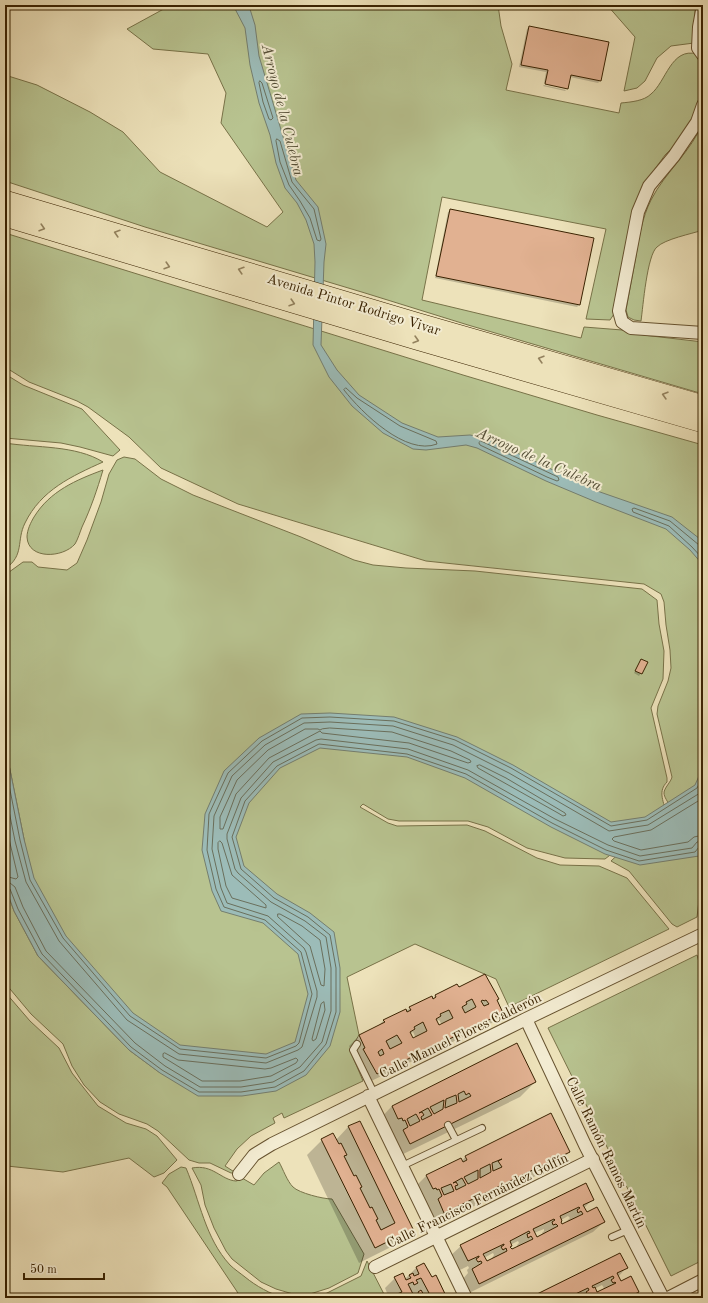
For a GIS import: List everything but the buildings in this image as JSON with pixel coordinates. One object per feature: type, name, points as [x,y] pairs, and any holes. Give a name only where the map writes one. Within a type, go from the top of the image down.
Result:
[{"type":"main road","name":"Avenida Pintor Rodrigo Vivar","points":[[5,200],[703,406]]},
{"type":"main road","name":"Avenida Pintor Rodrigo Vivar","points":[[5,217],[416,340],[703,422]]},
{"type":"street","points":[[703,5],[699,27],[698,48],[703,55]]},
{"type":"street","points":[[703,105],[697,122],[674,156],[649,186],[638,212],[619,311],[622,322],[631,328],[703,333]]},
{"type":"street","name":"Calle Manuel Flores Calderón","points":[[239,1174],[254,1155],[371,1095],[703,934]]},
{"type":"street","name":"Calle Ramón Ramos Martín","points":[[526,1019],[662,1298]]},
{"type":"street","points":[[371,1095],[402,1166],[466,1298]]},
{"type":"street","name":"Calle Francisco Fernández Golfín","points":[[376,1267],[593,1159]]},
{"type":"street","points":[[668,1298],[703,1280]]},
{"type":"lane","points":[[357,1044],[353,1050],[371,1095]]},
{"type":"lane","points":[[448,1125],[456,1140]]},
{"type":"lane","points":[[402,1166],[482,1128]]},
{"type":"lane","points":[[612,1237],[628,1230]]},
{"type":"green space","points":[[171,5],[498,5],[501,26],[512,64],[506,90],[619,113],[621,103],[641,100],[651,94],[656,89],[675,60],[688,53],[697,54],[703,64],[703,81],[698,102],[691,121],[680,140],[665,155],[642,187],[616,311],[610,320],[586,319],[606,229],[442,197],[422,300],[581,338],[584,327],[635,331],[643,335],[703,342],[703,394],[468,325],[145,227],[5,181],[5,75],[37,85],[90,112],[123,132],[160,172],[267,227],[283,212],[221,123],[226,93],[208,54],[153,49],[127,29]]},
{"type":"green space","points":[[607,5],[699,5],[695,11],[694,43],[671,46],[657,58],[645,81],[637,88],[624,91],[635,37]]},
{"type":"green space","points":[[703,122],[703,230],[672,239],[657,247],[648,270],[641,321],[634,320],[628,317],[626,310],[645,214],[651,200],[663,180],[692,142]]},
{"type":"green space","points":[[5,233],[463,375],[703,445],[703,885],[697,917],[677,927],[672,924],[629,871],[611,861],[670,806],[664,793],[672,777],[657,714],[658,706],[668,681],[671,668],[664,602],[661,594],[644,584],[426,561],[238,504],[161,468],[129,437],[88,407],[77,401],[29,382],[5,367]]},
{"type":"green space","points":[[5,374],[23,385],[82,409],[120,450],[113,456],[61,443],[5,438]]},
{"type":"green space","points":[[5,443],[68,450],[81,453],[103,462],[58,485],[40,502],[32,511],[25,523],[22,530],[18,553],[11,564],[5,569]]},
{"type":"green space","points":[[124,457],[135,459],[161,479],[193,495],[301,537],[354,560],[373,565],[475,571],[642,589],[657,600],[659,624],[664,651],[663,679],[651,708],[667,778],[667,782],[664,785],[662,792],[666,812],[605,859],[565,858],[527,848],[488,827],[468,821],[399,821],[388,819],[363,804],[360,807],[388,823],[397,826],[467,825],[485,831],[537,858],[560,865],[599,866],[627,878],[669,929],[509,1007],[496,979],[415,944],[347,977],[359,1035],[350,1050],[363,1081],[284,1118],[282,1113],[273,1118],[275,1123],[251,1136],[237,1149],[225,1166],[236,1173],[231,1173],[210,1163],[199,1163],[189,1160],[158,1131],[147,1124],[119,1114],[100,1102],[84,1085],[72,1066],[63,1044],[31,1014],[5,983],[5,886],[14,911],[38,956],[129,1050],[159,1072],[39,934],[24,839],[5,745],[5,575],[23,562],[32,562],[38,567],[67,570],[77,563],[101,502],[109,474],[117,460]]},
{"type":"green space","points":[[103,470],[91,506],[75,544],[70,549],[55,554],[39,553],[33,550],[29,544],[27,534],[34,517],[40,508],[56,493],[64,488],[74,482]]},
{"type":"green space","points":[[697,955],[703,977],[703,1260],[671,1276],[548,1028]]},
{"type":"green space","points":[[5,992],[30,1021],[59,1048],[72,1073],[98,1106],[126,1123],[146,1129],[157,1136],[177,1160],[164,1173],[154,1177],[129,1158],[63,1172],[7,1166],[9,1112],[5,1109]]},
{"type":"green space","points":[[279,1162],[293,1187],[311,1195],[332,1199],[364,1254],[358,1273],[329,1288],[310,1294],[293,1294],[276,1289],[261,1282],[232,1259],[226,1251],[214,1228],[205,1205],[201,1185],[192,1168],[206,1168],[231,1180],[237,1181],[242,1178],[254,1185],[264,1173]]},
{"type":"green space","points":[[181,1167],[186,1168],[209,1231],[222,1254],[232,1266],[254,1284],[285,1298],[241,1298],[167,1187],[162,1183],[169,1174]]},
{"type":"green space","points":[[367,1261],[386,1298],[317,1298],[361,1276]]},
{"type":"water","points":[[233,5],[249,6],[255,25],[259,56],[296,180],[318,207],[326,244],[321,345],[337,370],[359,395],[402,423],[438,437],[470,435],[485,438],[600,492],[672,517],[703,543],[703,565],[690,550],[666,529],[546,481],[477,448],[466,445],[426,450],[413,449],[383,433],[352,406],[329,377],[313,345],[314,244],[306,220],[297,203],[285,188],[276,163],[270,135],[259,103],[250,65],[245,28]]},
{"type":"water","points":[[330,713],[394,717],[457,737],[513,765],[611,822],[645,817],[695,785],[703,767],[703,846],[699,856],[640,865],[605,854],[551,827],[465,778],[407,757],[320,748],[280,768],[249,803],[236,837],[244,866],[277,894],[310,913],[334,932],[340,968],[340,1012],[330,1046],[306,1075],[276,1091],[242,1096],[198,1096],[160,1073],[129,1050],[38,956],[14,911],[5,886],[5,745],[24,839],[34,878],[66,936],[133,1013],[180,1045],[266,1054],[295,1042],[308,994],[298,954],[263,923],[221,911],[212,891],[202,850],[205,814],[224,771],[259,738],[301,714]]},
{"type":"water label","name":"Arroyo de la Culebra","points":[[283,110]]},
{"type":"water label","name":"Arroyo de la Culebra","points":[[539,459]]}]
